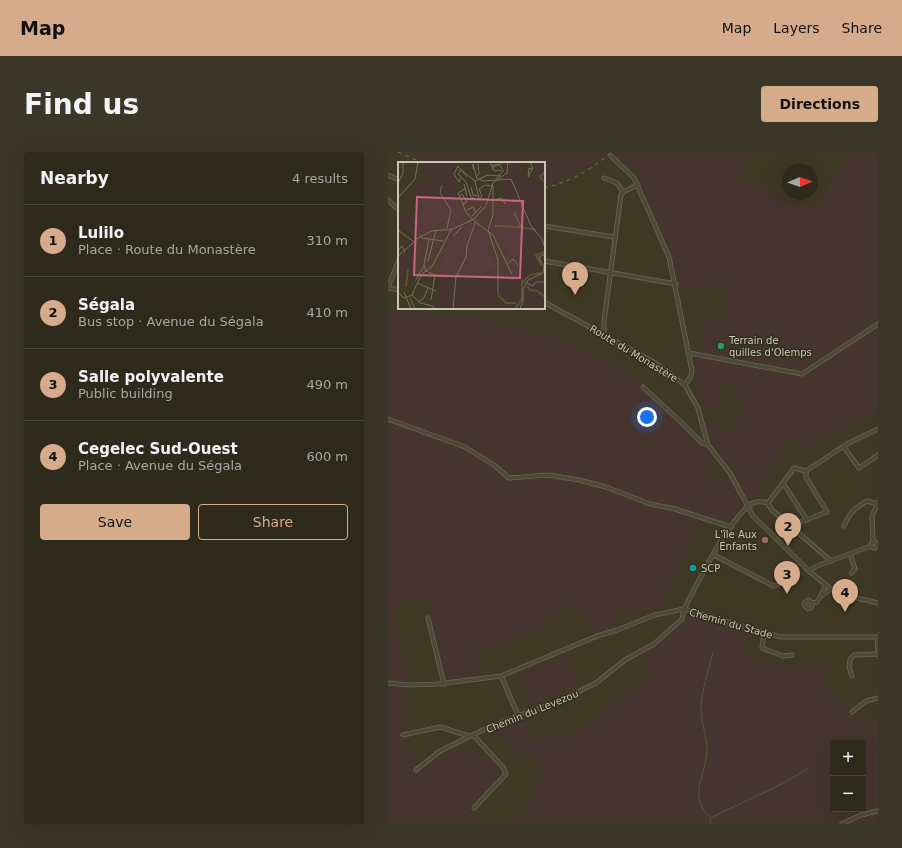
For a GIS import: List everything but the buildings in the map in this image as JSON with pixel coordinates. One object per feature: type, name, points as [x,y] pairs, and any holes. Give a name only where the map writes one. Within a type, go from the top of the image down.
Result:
[{"type":"street","points":[[611,156],[629,172],[638,185],[669,257],[676,284],[692,376],[685,385]]},
{"type":"street","points":[[388,175],[398,180]]},
{"type":"street","points":[[604,178],[617,183],[623,192],[614,237],[604,321],[604,334]]},
{"type":"street","points":[[623,192],[638,185]]},
{"type":"street","points":[[388,200],[398,209]]},
{"type":"street","points":[[545,226],[614,237]]},
{"type":"street","points":[[545,261],[676,284]]},
{"type":"street","points":[[398,263],[388,288],[398,290]]},
{"type":"street","name":"Route du Monastère","points":[[545,303],[597,330],[666,370],[685,385],[698,408],[708,445],[730,473],[753,516],[810,571],[831,589],[878,603]]},
{"type":"street","points":[[597,330],[604,321]]},
{"type":"street","points":[[689,353],[802,374],[878,324]]},
{"type":"street","points":[[643,387],[684,424],[702,443],[708,445]]},
{"type":"street","points":[[388,419],[465,447],[494,465],[509,478],[549,475],[572,479],[606,487],[628,496],[730,527]]},
{"type":"street","points":[[768,503],[794,468],[806,471],[844,447],[878,429]]},
{"type":"street","points":[[844,447],[859,468],[878,455]]},
{"type":"street","points":[[793,529],[798,523],[827,512],[806,477],[806,471]]},
{"type":"street","points":[[783,483],[807,520]]},
{"type":"street","points":[[844,526],[849,515],[854,509],[867,500],[877,503],[871,523],[878,553]]},
{"type":"street","points":[[684,609],[730,527],[748,507],[758,501],[768,503],[772,510],[830,561]]},
{"type":"street","points":[[810,571],[817,566],[875,545]]},
{"type":"street","points":[[850,554],[855,569],[851,573]]},
{"type":"street","points":[[714,555],[774,586],[777,586]]},
{"type":"street","points":[[813,603],[817,602],[826,585]]},
{"type":"street","points":[[820,597],[831,589]]},
{"type":"street","name":"Chemin du Levezou","points":[[416,770],[440,751],[471,736],[518,715],[548,706],[596,683],[625,660],[654,644],[682,619],[684,609]]},
{"type":"street","name":"Chemin du Stade","points":[[388,682],[410,685],[444,684],[501,676],[597,636],[618,630],[655,615],[684,609],[780,637],[878,637]]},
{"type":"street","points":[[428,618],[444,684]]},
{"type":"street","points":[[764,633],[762,648],[783,656],[792,655]]},
{"type":"street","points":[[852,676],[849,667],[850,660],[854,655],[878,655],[878,637]]},
{"type":"street","points":[[501,676],[518,715]]},
{"type":"street","points":[[852,712],[866,701],[878,698]]},
{"type":"street","points":[[403,735],[440,727],[471,736],[503,767],[506,774],[474,808]]},
{"type":"street","points":[[842,824],[861,815],[878,811]]},
{"type":"shaded area","points":[[404,152],[602,152],[605,155],[576,173],[561,180],[545,185],[545,162],[428,162]]},
{"type":"shaded area","points":[[616,152],[752,152],[738,177],[782,197],[782,200],[788,200],[813,207],[845,163],[857,152],[878,152],[878,410],[802,448],[793,437],[752,499],[747,500],[737,475],[710,440],[704,421],[735,432],[741,412],[737,386],[720,385],[720,393],[722,388],[723,408],[736,414],[736,416],[721,412],[719,414],[700,406],[697,394],[705,396],[700,394],[693,356],[702,356],[702,322],[728,313],[724,286],[679,290],[671,256],[635,169],[618,160],[613,155]]},
{"type":"shaded area","points":[[388,311],[472,317],[555,338],[611,360],[699,432],[716,462],[706,475],[719,487],[730,477],[741,501],[738,509],[728,522],[699,524],[659,610],[611,612],[617,628],[597,634],[569,606],[545,626],[478,654],[477,679],[446,682],[426,603],[410,596],[392,612],[411,683],[405,687],[402,737],[418,766],[457,746],[465,755],[471,751],[478,758],[486,752],[504,772],[469,811],[484,824],[388,824]]},
{"type":"shaded area","points":[[693,617],[748,630],[745,654],[792,670],[793,667],[829,667],[828,688],[862,725],[878,720],[878,824],[515,824],[525,810],[543,770],[528,755],[522,759],[493,728],[527,714],[528,731],[534,739],[546,741],[554,730],[568,741],[586,722],[593,722],[612,702],[653,677],[639,654]]},
{"type":"shaded area","points":[[568,654],[581,684],[533,706],[519,675]]},
{"type":"waterway","points":[[711,818],[704,810],[700,802],[699,794],[707,749],[701,714],[701,702],[713,652]]},
{"type":"waterway","points":[[710,824],[711,818],[772,789],[807,769]]},
{"type":"railway","points":[[398,152],[421,162]]},
{"type":"railway","points":[[545,188],[571,179],[588,170],[611,152]]},
{"type":"place","name":"Lulilo","points":[[575,295]]},
{"type":"place","name":"Terrain de quilles d'Olemps","points":[[721,346]]},
{"type":"place","name":"L'île Aux Enfants","points":[[765,540]]},
{"type":"place","name":"Ségala","points":[[788,546]]},
{"type":"place","name":"SCP","points":[[693,568]]},
{"type":"place","name":"Salle polyvalente","points":[[787,594]]},
{"type":"place","name":"Cegelec Sud-Ouest","points":[[845,612]]}]
